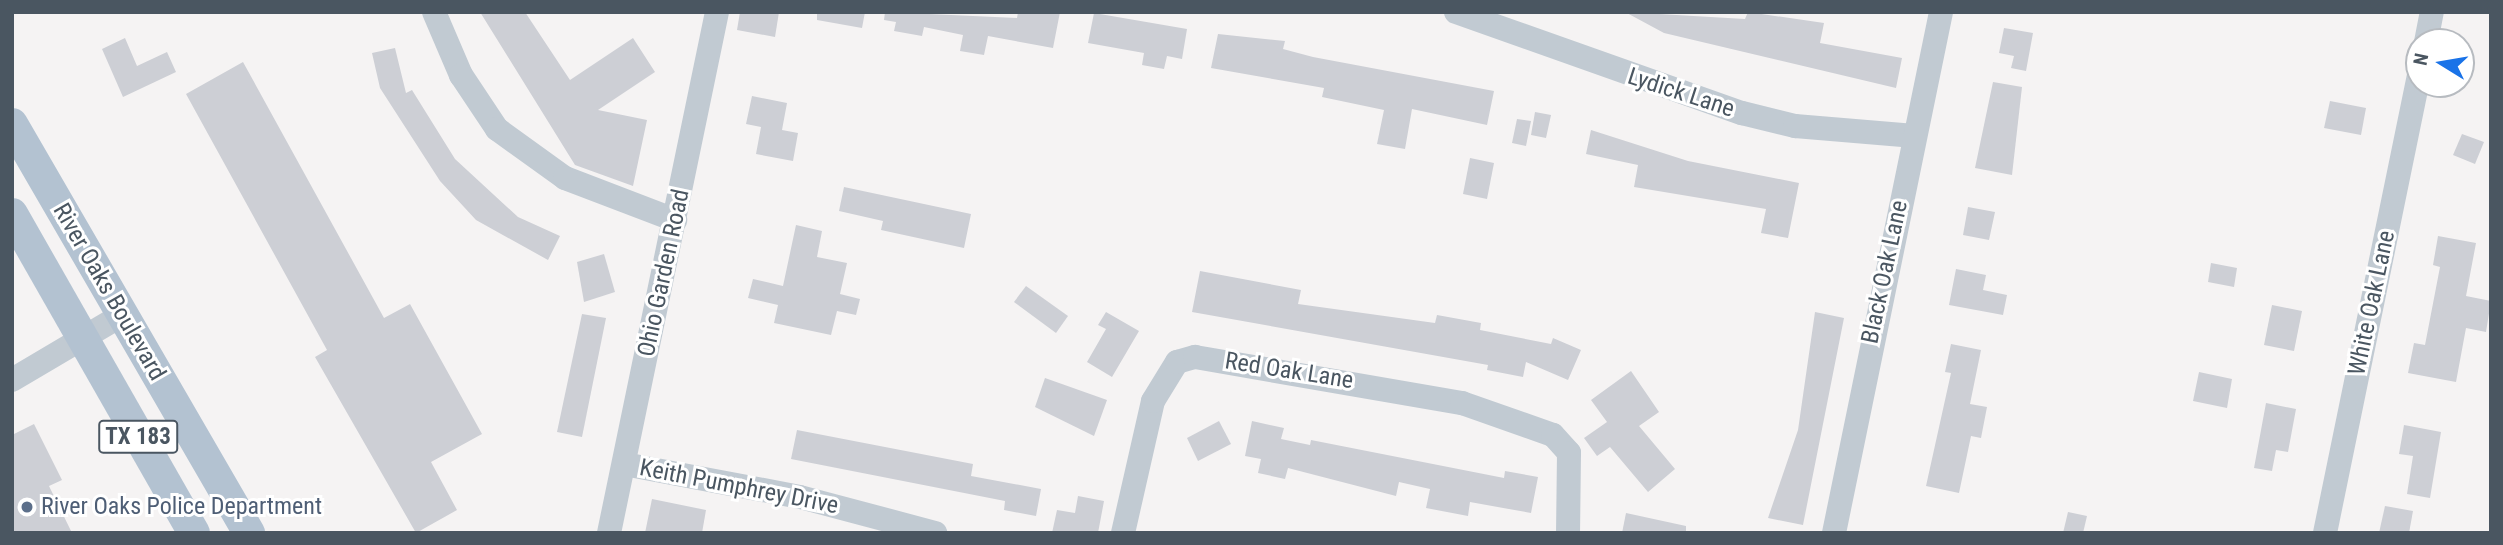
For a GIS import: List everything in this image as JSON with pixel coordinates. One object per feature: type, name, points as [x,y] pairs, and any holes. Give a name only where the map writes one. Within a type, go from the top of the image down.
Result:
[{"type":"main road","name":"River Oaks Boulevard","points":[[12,124],[249,533]]},
{"type":"main road","name":"River Oaks Boulevard","points":[[12,214],[194,533]]},
{"type":"street","points":[[434,12],[461,75],[497,129],[565,178],[675,220]]},
{"type":"street","name":"Ohio Garden Road","points":[[609,533],[717,12]]},
{"type":"street","name":"Lydick Lane","points":[[1456,12],[1742,113],[1795,126],[1915,136]]},
{"type":"street","name":"Black Oak Lane","points":[[1834,533],[1941,12]]},
{"type":"street","name":"White Oak Lane","points":[[2325,533],[2414,98]]},
{"type":"street","points":[[14,374],[82,340],[122,315]]},
{"type":"street","name":"Red Oak Lane","points":[[1123,533],[1153,401],[1182,358],[1462,403],[1553,435],[1569,453],[1568,533]]},
{"type":"street","name":"Keith Pumphrey Drive","points":[[624,464],[800,497],[935,533]]},
{"type":"building","points":[[480,12],[525,12],[570,80],[633,38],[655,72],[598,110],[647,120],[633,186],[575,165]]},
{"type":"building","points":[[740,12],[779,12],[775,37],[737,30]]},
{"type":"building","points":[[817,12],[865,12],[862,28],[817,20]]},
{"type":"building","points":[[885,12],[1017,18],[1018,12],[1060,12],[1053,48],[988,36],[984,55],[960,51],[963,35],[924,27],[922,36],[894,31],[896,22],[884,20]]},
{"type":"building","points":[[1625,12],[1745,19],[1748,12],[1824,23],[1820,43],[1902,58],[1896,88],[1664,33]]},
{"type":"building","points":[[1094,13],[1187,29],[1182,59],[1167,56],[1164,69],[1142,65],[1144,53],[1088,43]]},
{"type":"building","points":[[2004,28],[2033,33],[2026,71],[2011,68],[2014,56],[1999,53]]},
{"type":"building","points":[[1218,34],[1285,41],[1283,49],[1313,57],[1494,91],[1487,125],[1412,109],[1405,149],[1377,144],[1384,110],[1322,97],[1324,88],[1211,68]]},
{"type":"building","points":[[125,38],[137,66],[167,52],[176,72],[123,97],[102,49]]},
{"type":"building","points":[[395,48],[406,93],[412,90],[455,159],[518,217],[560,236],[548,260],[476,220],[440,181],[380,88],[372,53]]},
{"type":"building","points":[[243,62],[384,318],[410,304],[482,434],[431,462],[457,510],[416,533],[315,357],[327,350],[186,94]]},
{"type":"building","points":[[1993,82],[2022,87],[2012,175],[1975,168]]},
{"type":"building","points":[[752,96],[787,103],[782,130],[798,133],[793,161],[756,154],[761,127],[746,124]]},
{"type":"building","points":[[2330,101],[2366,108],[2361,135],[2324,128]]},
{"type":"building","points":[[1535,112],[1551,115],[1546,138],[1531,135]]},
{"type":"building","points":[[1517,119],[1531,121],[1526,146],[1512,143]]},
{"type":"building","points":[[1591,130],[1688,161],[1799,183],[1788,238],[1761,233],[1766,209],[1634,187],[1638,165],[1586,154]]},
{"type":"building","points":[[2462,134],[2484,142],[2475,164],[2453,155]]},
{"type":"building","points":[[1470,158],[1494,163],[1487,199],[1463,194]]},
{"type":"building","points":[[844,187],[971,214],[964,248],[881,230],[883,221],[839,211]]},
{"type":"building","points":[[1968,207],[1995,212],[1989,240],[1963,235]]},
{"type":"building","points":[[796,225],[822,231],[817,257],[847,263],[840,294],[860,299],[856,315],[837,311],[831,335],[774,323],[778,305],[748,298],[753,279],[783,286]]},
{"type":"building","points":[[2438,236],[2476,243],[2466,296],[2491,301],[2486,332],[2466,328],[2456,382],[2408,373],[2414,343],[2425,345],[2440,267],[2433,265]]},
{"type":"building","points":[[604,254],[615,292],[584,302],[577,262]]},
{"type":"building","points":[[2211,263],[2237,268],[2234,287],[2208,282]]},
{"type":"building","points":[[1956,269],[1986,275],[1983,290],[2007,295],[2003,315],[1949,305]]},
{"type":"building","points":[[1200,271],[1301,290],[1298,304],[1435,323],[1437,315],[1481,323],[1480,330],[1551,344],[1553,338],[1581,350],[1568,380],[1526,362],[1523,377],[1487,370],[1488,365],[1192,312]]},
{"type":"building","points":[[1026,286],[1068,316],[1056,333],[1014,302]]},
{"type":"building","points":[[2272,305],[2302,311],[2294,351],[2264,345]]},
{"type":"building","points":[[1106,312],[1139,331],[1112,377],[1087,362],[1106,329],[1098,325]]},
{"type":"building","points":[[1815,312],[1844,318],[1803,525],[1768,518],[1798,430]]},
{"type":"building","points":[[582,314],[606,318],[582,437],[557,432]]},
{"type":"building","points":[[1951,344],[1981,350],[1970,404],[1987,407],[1981,438],[1971,436],[1959,493],[1926,486],[1951,373],[1945,372]]},
{"type":"building","points":[[1631,371],[1659,412],[1639,426],[1675,469],[1648,492],[1610,447],[1597,456],[1584,438],[1607,422],[1591,400]]},
{"type":"building","points":[[2199,372],[2232,379],[2227,408],[2193,401]]},
{"type":"building","points":[[1045,378],[1107,400],[1094,436],[1035,407]]},
{"type":"building","points":[[2266,403],[2296,409],[2288,452],[2276,450],[2272,471],[2254,468]]},
{"type":"building","points":[[1219,421],[1231,444],[1198,461],[1187,438]]},
{"type":"building","points":[[1252,421],[1284,428],[1281,439],[1310,445],[1311,440],[1504,478],[1505,471],[1538,477],[1531,513],[1470,502],[1468,516],[1426,508],[1430,489],[1399,482],[1396,496],[1288,468],[1285,479],[1258,473],[1261,459],[1245,456]]},
{"type":"building","points":[[34,424],[62,480],[49,486],[72,533],[12,533],[12,435]]},
{"type":"building","points":[[2404,425],[2441,432],[2430,498],[2407,494],[2413,456],[2399,454]]},
{"type":"building","points":[[797,430],[973,464],[971,476],[1041,489],[1036,516],[1004,510],[1005,501],[791,459]]},
{"type":"building","points":[[1078,496],[1104,501],[1098,533],[1052,533],[1057,510],[1075,513]]},
{"type":"building","points":[[652,499],[706,510],[702,533],[645,533]]},
{"type":"building","points":[[2385,506],[2413,511],[2409,533],[2379,533]]},
{"type":"building","points":[[2068,512],[2087,516],[2083,533],[2063,533]]},
{"type":"building","points":[[1626,513],[1686,526],[1686,533],[1622,533]]},
{"type":"place","name":"River Oaks Police Department","points":[[27,507]]}]
